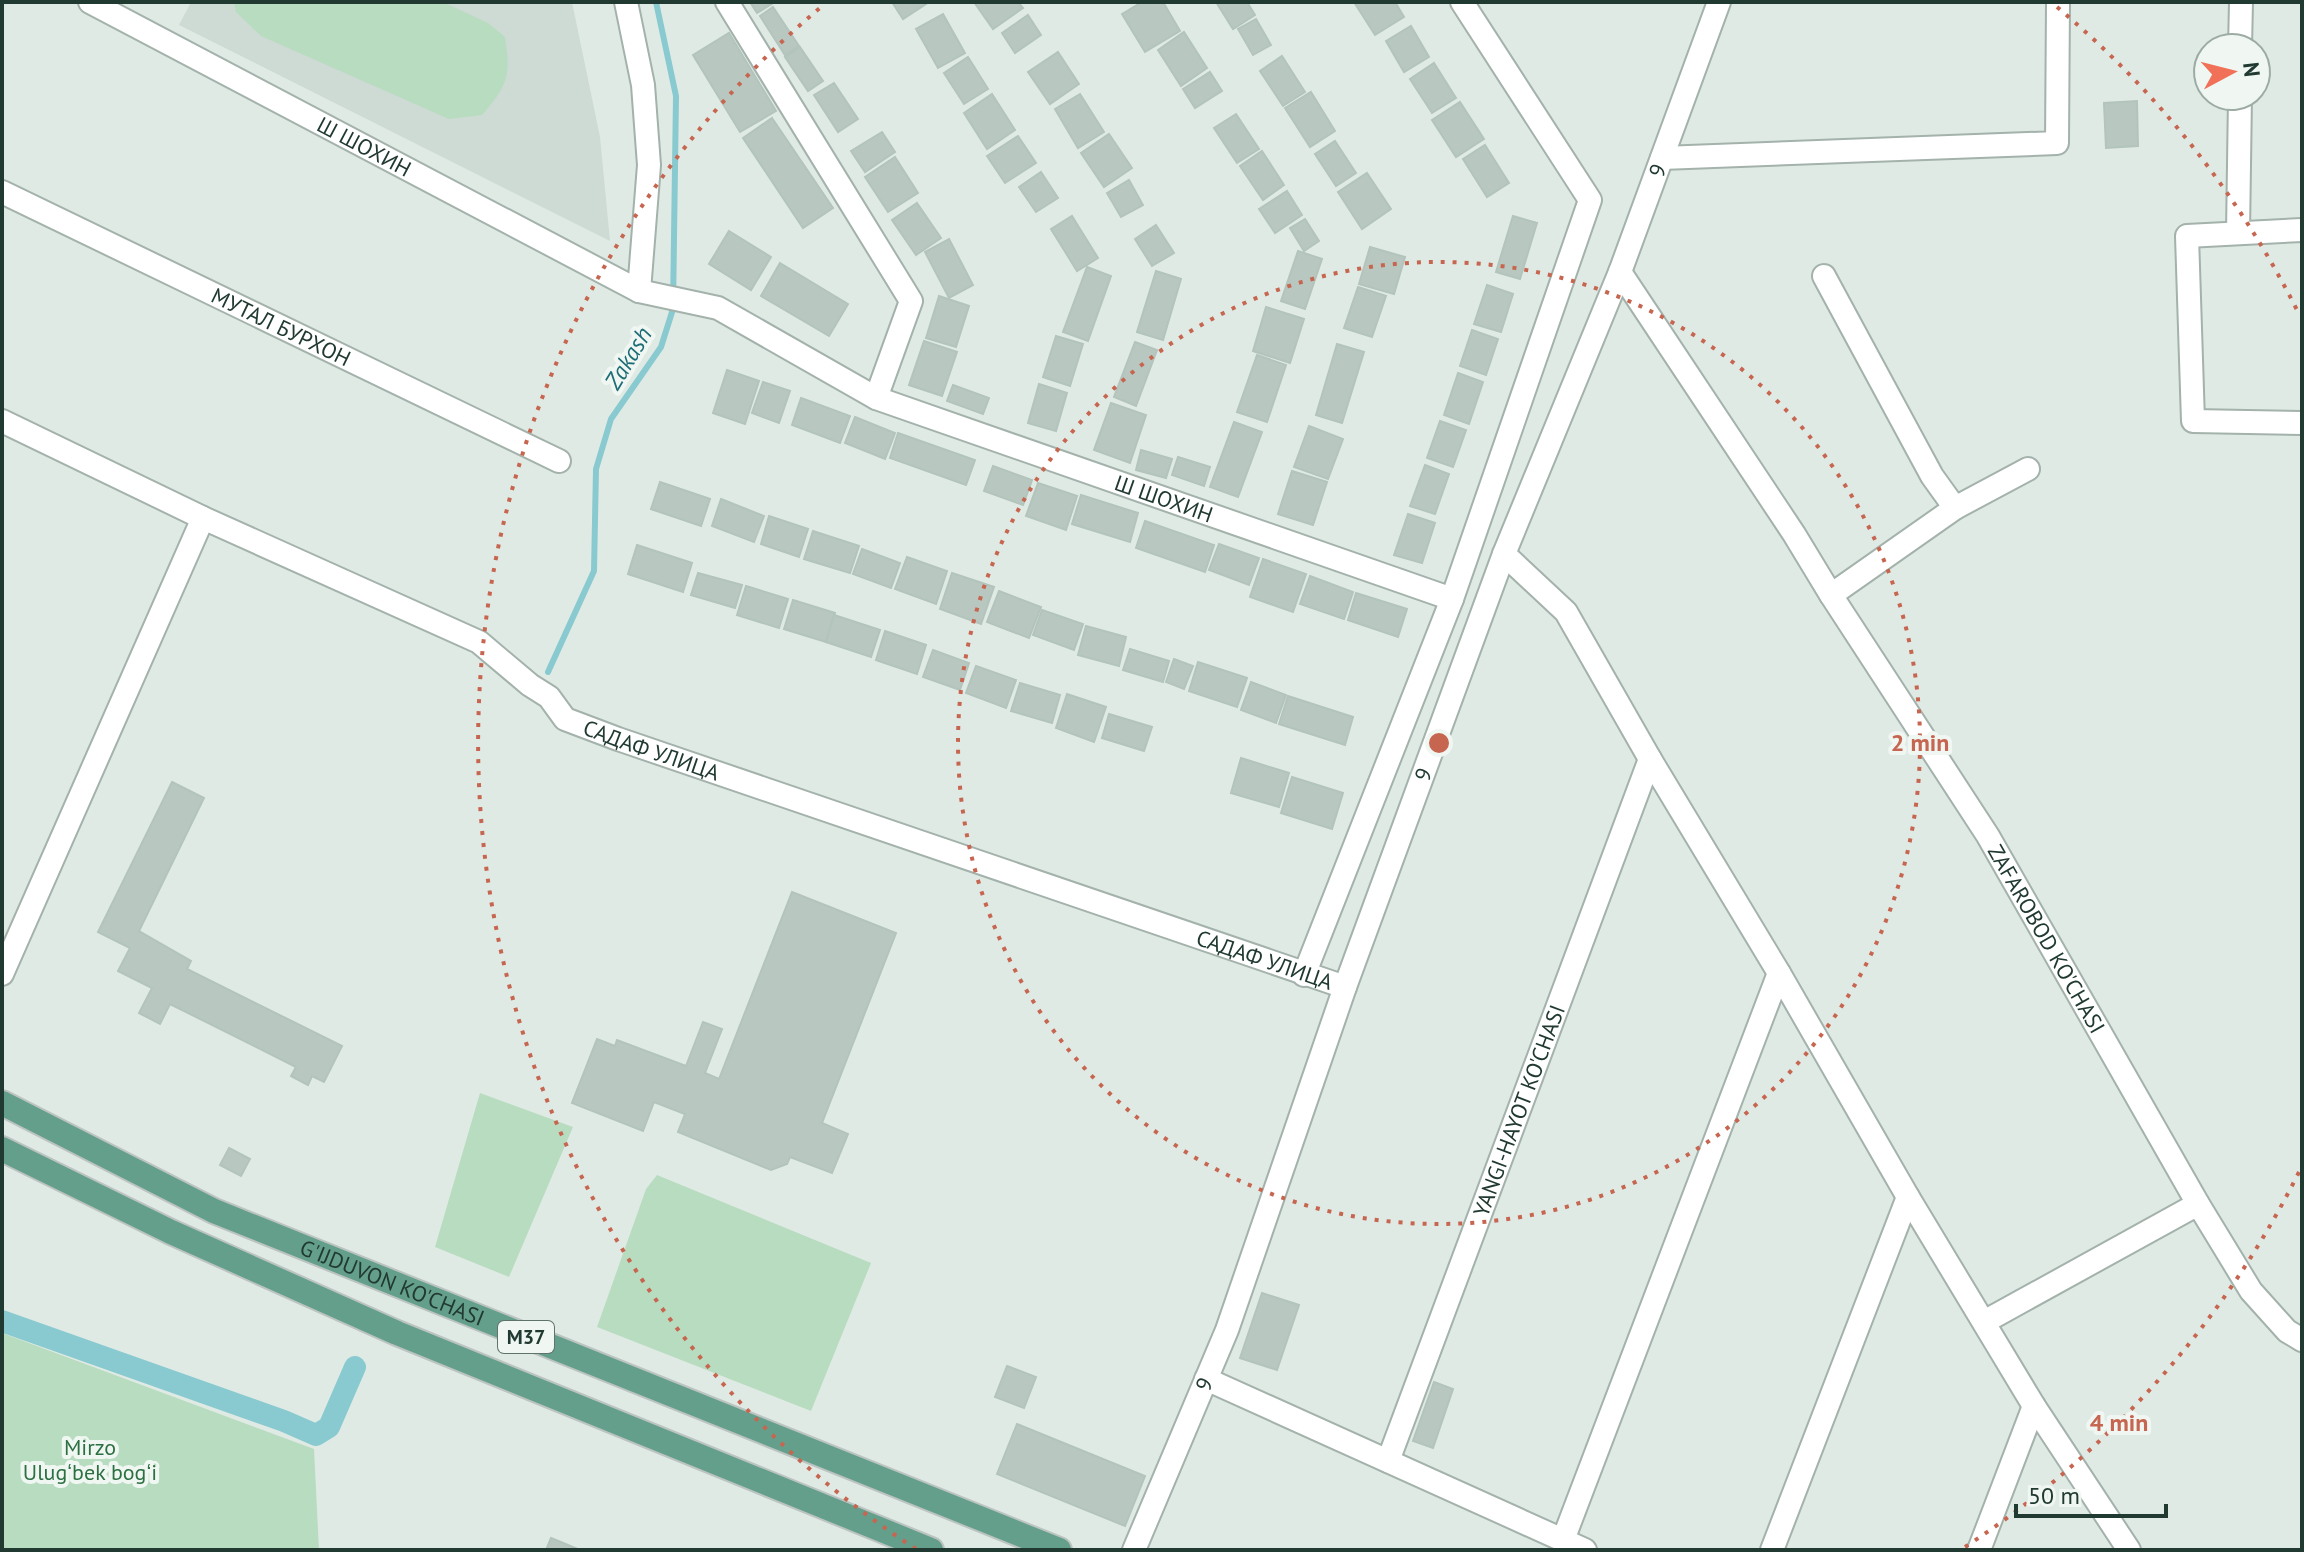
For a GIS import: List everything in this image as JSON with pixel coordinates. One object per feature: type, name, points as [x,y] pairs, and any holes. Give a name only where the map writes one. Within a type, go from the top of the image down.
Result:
[{"type":"main road","name":"G'IJDUVON KO'CHASI","points":[[2,1103],[214,1211],[1027,1544],[1059,1550]]},
{"type":"main road","name":"G'IJDUVON KO'CHASI","points":[[2,1149],[171,1232],[397,1333],[931,1550]]},
{"type":"street","name":"Ш ШОХИН","points":[[90,2],[639,291],[718,308],[876,398],[1452,599]]},
{"type":"street","points":[[626,2],[643,85],[649,165],[639,291]]},
{"type":"street","points":[[727,2],[911,301],[876,398]]},
{"type":"street","points":[[1304,975],[1452,599],[1590,200],[1462,2]]},
{"type":"street","name":"9","points":[[1134,1550],[1227,1330],[1345,987],[1504,554],[1620,272],[1719,2]]},
{"type":"street","points":[[1662,158],[2057,143],[2058,2]]},
{"type":"street","points":[[2240,32],[2241,2]]},
{"type":"street","points":[[2238,233],[2240,112]]},
{"type":"street","name":"МУТАЛ БУРХОН","points":[[2,192],[559,461]]},
{"type":"street","points":[[2302,230],[2187,236],[2193,421],[2302,423]]},
{"type":"street","name":"ZAFAROBOD KO'CHASI","points":[[1620,272],[1794,534],[1988,836],[2251,1291],[2287,1331],[2302,1340]]},
{"type":"street","points":[[1824,276],[1932,476],[1955,508]]},
{"type":"street","name":"САДАФ УЛИЦА","points":[[2,421],[203,518],[479,642],[549,697],[565,719],[1345,987]]},
{"type":"street","points":[[1831,595],[1955,508],[2028,469]]},
{"type":"street","points":[[2,974],[203,518]]},
{"type":"street","points":[[1504,554],[1566,612],[1908,1197],[2034,1406],[2129,1550]]},
{"type":"street","name":"YANGI-HAYOT KO'CHASI","points":[[1388,1461],[1650,759]]},
{"type":"street","points":[[1563,1540],[1779,973]]},
{"type":"street","points":[[1772,1550],[1908,1197]]},
{"type":"street","points":[[1984,1322],[2198,1204]]},
{"type":"street","points":[[1206,1379],[1585,1550]]},
{"type":"street","points":[[1979,1550],[2034,1406]]},
{"type":"shaded area","points":[[191,2],[572,2],[600,137],[610,241],[179,25]]},
{"type":"green space","points":[[234,2],[443,2],[488,23],[505,37],[508,61],[506,79],[482,115],[449,119],[261,36],[236,12]]},
{"type":"green space","points":[[480,1093],[573,1127],[509,1277],[435,1247]]},
{"type":"green space","points":[[657,1175],[871,1263],[811,1411],[597,1327],[646,1189]]},
{"type":"green space","name":"Mirzo Ulugʻbek bogʻi","points":[[2,1333],[314,1449],[319,1550],[2,1550]]},
{"type":"building","points":[[750,2],[775,2],[757,13]]},
{"type":"building","points":[[892,2],[929,2],[903,19]]},
{"type":"building","points":[[974,2],[1018,2],[1023,8],[993,29]]},
{"type":"building","points":[[1142,2],[1163,2],[1180,31],[1145,52],[1122,14]]},
{"type":"building","points":[[1216,2],[1247,2],[1255,15],[1233,29]]},
{"type":"building","points":[[1354,2],[1395,2],[1404,17],[1375,35]]},
{"type":"building","points":[[773,7],[799,46],[785,55],[760,16]]},
{"type":"building","points":[[943,14],[965,53],[938,68],[916,29]]},
{"type":"building","points":[[1028,15],[1041,35],[1015,53],[1002,33]]},
{"type":"building","points":[[1256,19],[1271,45],[1253,55],[1238,29]]},
{"type":"building","points":[[1411,26],[1429,57],[1404,72],[1386,41]]},
{"type":"building","points":[[1184,32],[1207,68],[1181,86],[1158,50]]},
{"type":"building","points":[[729,33],[776,111],[740,132],[693,55]]},
{"type":"building","points":[[800,47],[823,81],[808,91],[785,57]]},
{"type":"building","points":[[1058,52],[1079,84],[1050,104],[1028,72]]},
{"type":"building","points":[[1282,56],[1305,92],[1283,106],[1260,71]]},
{"type":"building","points":[[968,57],[988,89],[964,104],[944,73]]},
{"type":"building","points":[[1434,63],[1456,98],[1432,113],[1410,79]]},
{"type":"building","points":[[1210,72],[1222,91],[1195,108],[1183,89]]},
{"type":"building","points":[[834,83],[858,119],[838,132],[814,95]]},
{"type":"building","points":[[1311,92],[1335,131],[1310,147],[1285,108]]},
{"type":"building","points":[[992,94],[1015,130],[987,149],[964,113]]},
{"type":"building","points":[[1080,94],[1104,132],[1078,148],[1055,109]]},
{"type":"building","points":[[2137,101],[2138,146],[2106,148],[2104,103]]},
{"type":"building","points":[[1460,102],[1484,139],[1456,157],[1432,120]]},
{"type":"building","points":[[1236,114],[1259,149],[1237,163],[1214,128]]},
{"type":"building","points":[[772,118],[833,208],[803,228],[743,138]]},
{"type":"building","points":[[882,132],[895,152],[865,172],[851,151]]},
{"type":"building","points":[[1109,134],[1132,168],[1104,187],[1081,153]]},
{"type":"building","points":[[1018,136],[1036,163],[1005,183],[987,156]]},
{"type":"building","points":[[1335,141],[1356,173],[1336,186],[1315,154]]},
{"type":"building","points":[[1485,145],[1509,183],[1487,197],[1463,159]]},
{"type":"building","points":[[1262,151],[1284,185],[1263,200],[1240,166]]},
{"type":"building","points":[[895,157],[918,193],[888,212],[865,177]]},
{"type":"building","points":[[1041,172],[1058,198],[1036,212],[1019,187]]},
{"type":"building","points":[[1367,173],[1391,209],[1362,229],[1338,192]]},
{"type":"building","points":[[1129,180],[1143,205],[1121,217],[1107,193]]},
{"type":"building","points":[[1287,191],[1302,215],[1275,233],[1259,209]]},
{"type":"building","points":[[917,203],[941,238],[916,255],[892,220]]},
{"type":"building","points":[[1072,216],[1098,258],[1077,271],[1051,229]]},
{"type":"building","points":[[1513,216],[1537,223],[1520,279],[1496,272]]},
{"type":"building","points":[[1305,219],[1319,241],[1304,251],[1290,228]]},
{"type":"building","points":[[1156,225],[1174,253],[1152,266],[1135,239]]},
{"type":"building","points":[[729,231],[771,257],[751,290],[709,264]]},
{"type":"building","points":[[949,239],[973,285],[949,298],[925,252]]},
{"type":"building","points":[[1370,247],[1405,257],[1394,294],[1359,284]]},
{"type":"building","points":[[1298,251],[1322,259],[1305,309],[1281,301]]},
{"type":"building","points":[[780,263],[848,304],[829,336],[761,296]]},
{"type":"building","points":[[1087,267],[1111,276],[1088,341],[1063,332]]},
{"type":"building","points":[[1156,271],[1181,279],[1163,340],[1137,332]]},
{"type":"building","points":[[1487,285],[1513,294],[1501,332],[1474,324]]},
{"type":"building","points":[[1358,287],[1386,296],[1372,337],[1344,328]]},
{"type":"building","points":[[939,296],[969,306],[956,347],[926,338]]},
{"type":"building","points":[[1266,307],[1304,319],[1290,363],[1253,351]]},
{"type":"building","points":[[1472,330],[1498,339],[1486,375],[1460,366]]},
{"type":"building","points":[[1056,336],[1083,344],[1070,386],[1043,377]]},
{"type":"building","points":[[924,341],[957,352],[942,396],[909,385]]},
{"type":"building","points":[[1135,342],[1157,350],[1136,406],[1114,397]]},
{"type":"building","points":[[1337,344],[1364,352],[1342,423],[1316,415]]},
{"type":"building","points":[[1257,355],[1286,365],[1267,422],[1237,412]]},
{"type":"building","points":[[727,370],[759,381],[745,424],[713,413]]},
{"type":"building","points":[[1458,373],[1483,382],[1469,424],[1444,415]]},
{"type":"building","points":[[763,382],[790,391],[779,423],[752,413]]},
{"type":"building","points":[[1039,384],[1067,393],[1056,431],[1028,423]]},
{"type":"building","points":[[953,385],[989,398],[983,414],[947,401]]},
{"type":"building","points":[[801,398],[850,416],[840,443],[792,425]]},
{"type":"building","points":[[1111,403],[1146,415],[1130,463],[1094,450]]},
{"type":"building","points":[[855,417],[895,433],[885,459],[845,443]]},
{"type":"building","points":[[1440,421],[1466,430],[1453,467],[1427,458]]},
{"type":"building","points":[[1234,422],[1262,432],[1238,497],[1210,487]]},
{"type":"building","points":[[1309,426],[1343,439],[1328,479],[1294,467]]},
{"type":"building","points":[[898,433],[975,460],[966,485],[890,458]]},
{"type":"building","points":[[1141,450],[1172,459],[1166,478],[1136,470]]},
{"type":"building","points":[[1178,457],[1210,467],[1204,486],[1172,475]]},
{"type":"building","points":[[1425,465],[1449,474],[1435,514],[1410,506]]},
{"type":"building","points":[[993,466],[1032,480],[1023,505],[984,491]]},
{"type":"building","points":[[1292,471],[1327,482],[1313,525],[1278,514]]},
{"type":"building","points":[[660,482],[710,499],[701,526],[651,509]]},
{"type":"building","points":[[1038,483],[1077,496],[1066,530],[1026,516]]},
{"type":"building","points":[[1081,495],[1138,513],[1130,542],[1072,524]]},
{"type":"building","points":[[721,499],[764,516],[754,542],[712,526]]},
{"type":"building","points":[[1408,514],[1435,523],[1422,563],[1394,555]]},
{"type":"building","points":[[769,516],[808,529],[799,557],[761,544]]},
{"type":"building","points":[[1145,521],[1214,545],[1205,572],[1136,548]]},
{"type":"building","points":[[813,531],[859,546],[850,573],[804,559]]},
{"type":"building","points":[[1219,544],[1259,558],[1249,585],[1209,570]]},
{"type":"building","points":[[637,545],[692,563],[683,592],[628,574]]},
{"type":"building","points":[[862,549],[900,563],[891,588],[853,574]]},
{"type":"building","points":[[907,557],[947,571],[936,604],[895,589]]},
{"type":"building","points":[[1263,559],[1306,574],[1293,612],[1250,597]]},
{"type":"building","points":[[698,573],[742,585],[735,608],[691,595]]},
{"type":"building","points":[[952,573],[994,587],[981,624],[940,609]]},
{"type":"building","points":[[1310,576],[1353,592],[1344,619],[1300,604]]},
{"type":"building","points":[[746,586],[788,599],[779,628],[737,615]]},
{"type":"building","points":[[999,591],[1041,607],[1029,638],[987,622]]},
{"type":"building","points":[[1356,593],[1407,609],[1398,637],[1348,620]]},
{"type":"building","points":[[793,600],[835,613],[826,642],[784,629]]},
{"type":"building","points":[[1042,610],[1083,624],[1074,650],[1033,635]]},
{"type":"building","points":[[834,615],[880,630],[871,657],[826,642]]},
{"type":"building","points":[[1086,626],[1126,637],[1119,666],[1078,655]]},
{"type":"building","points":[[885,631],[926,645],[917,674],[876,660]]},
{"type":"building","points":[[1130,649],[1169,661],[1163,682],[1123,670]]},
{"type":"building","points":[[933,650],[969,663],[960,690],[923,677]]},
{"type":"building","points":[[1174,659],[1193,666],[1184,689],[1166,682]]},
{"type":"building","points":[[1198,662],[1247,678],[1237,707],[1189,691]]},
{"type":"building","points":[[976,666],[1016,680],[1006,708],[966,693]]},
{"type":"building","points":[[1251,682],[1286,695],[1276,723],[1241,710]]},
{"type":"building","points":[[1020,683],[1060,695],[1052,723],[1011,711]]},
{"type":"building","points":[[1067,694],[1106,707],[1094,742],[1056,728]]},
{"type":"building","points":[[1288,696],[1353,717],[1345,745],[1279,724]]},
{"type":"building","points":[[1109,714],[1152,727],[1144,751],[1102,738]]},
{"type":"building","points":[[1241,758],[1289,773],[1279,807],[1231,793]]},
{"type":"building","points":[[1292,777],[1343,793],[1332,829],[1281,813]]},
{"type":"building","points":[[172,782],[204,798],[139,931],[191,961],[187,969],[342,1046],[324,1082],[312,1076],[308,1085],[291,1076],[296,1067],[170,1004],[160,1024],[139,1013],[152,988],[118,971],[130,948],[98,932]]},
{"type":"building","points":[[792,892],[896,933],[822,1123],[848,1134],[832,1173],[790,1157],[787,1164],[771,1170],[678,1132],[685,1114],[654,1102],[643,1131],[572,1103],[597,1039],[615,1046],[617,1040],[686,1066],[703,1022],[722,1029],[705,1073],[719,1079]]},
{"type":"building","points":[[229,1148],[250,1159],[241,1176],[220,1165]]},
{"type":"building","points":[[1262,1293],[1299,1305],[1277,1370],[1240,1358]]},
{"type":"building","points":[[1007,1366],[1036,1377],[1024,1408],[995,1397]]},
{"type":"building","points":[[1434,1382],[1453,1389],[1433,1448],[1413,1441]]},
{"type":"building","points":[[1017,1424],[1145,1476],[1125,1526],[997,1474]]},
{"type":"building","points":[[551,1538],[580,1550],[546,1550]]},
{"type":"waterway","name":"Zakash","points":[[548,672],[594,571],[596,469],[611,419],[661,347],[673,309],[676,96],[656,2]]},
{"type":"waterway","points":[[2,1321],[316,1435],[329,1427],[355,1367]]}]
